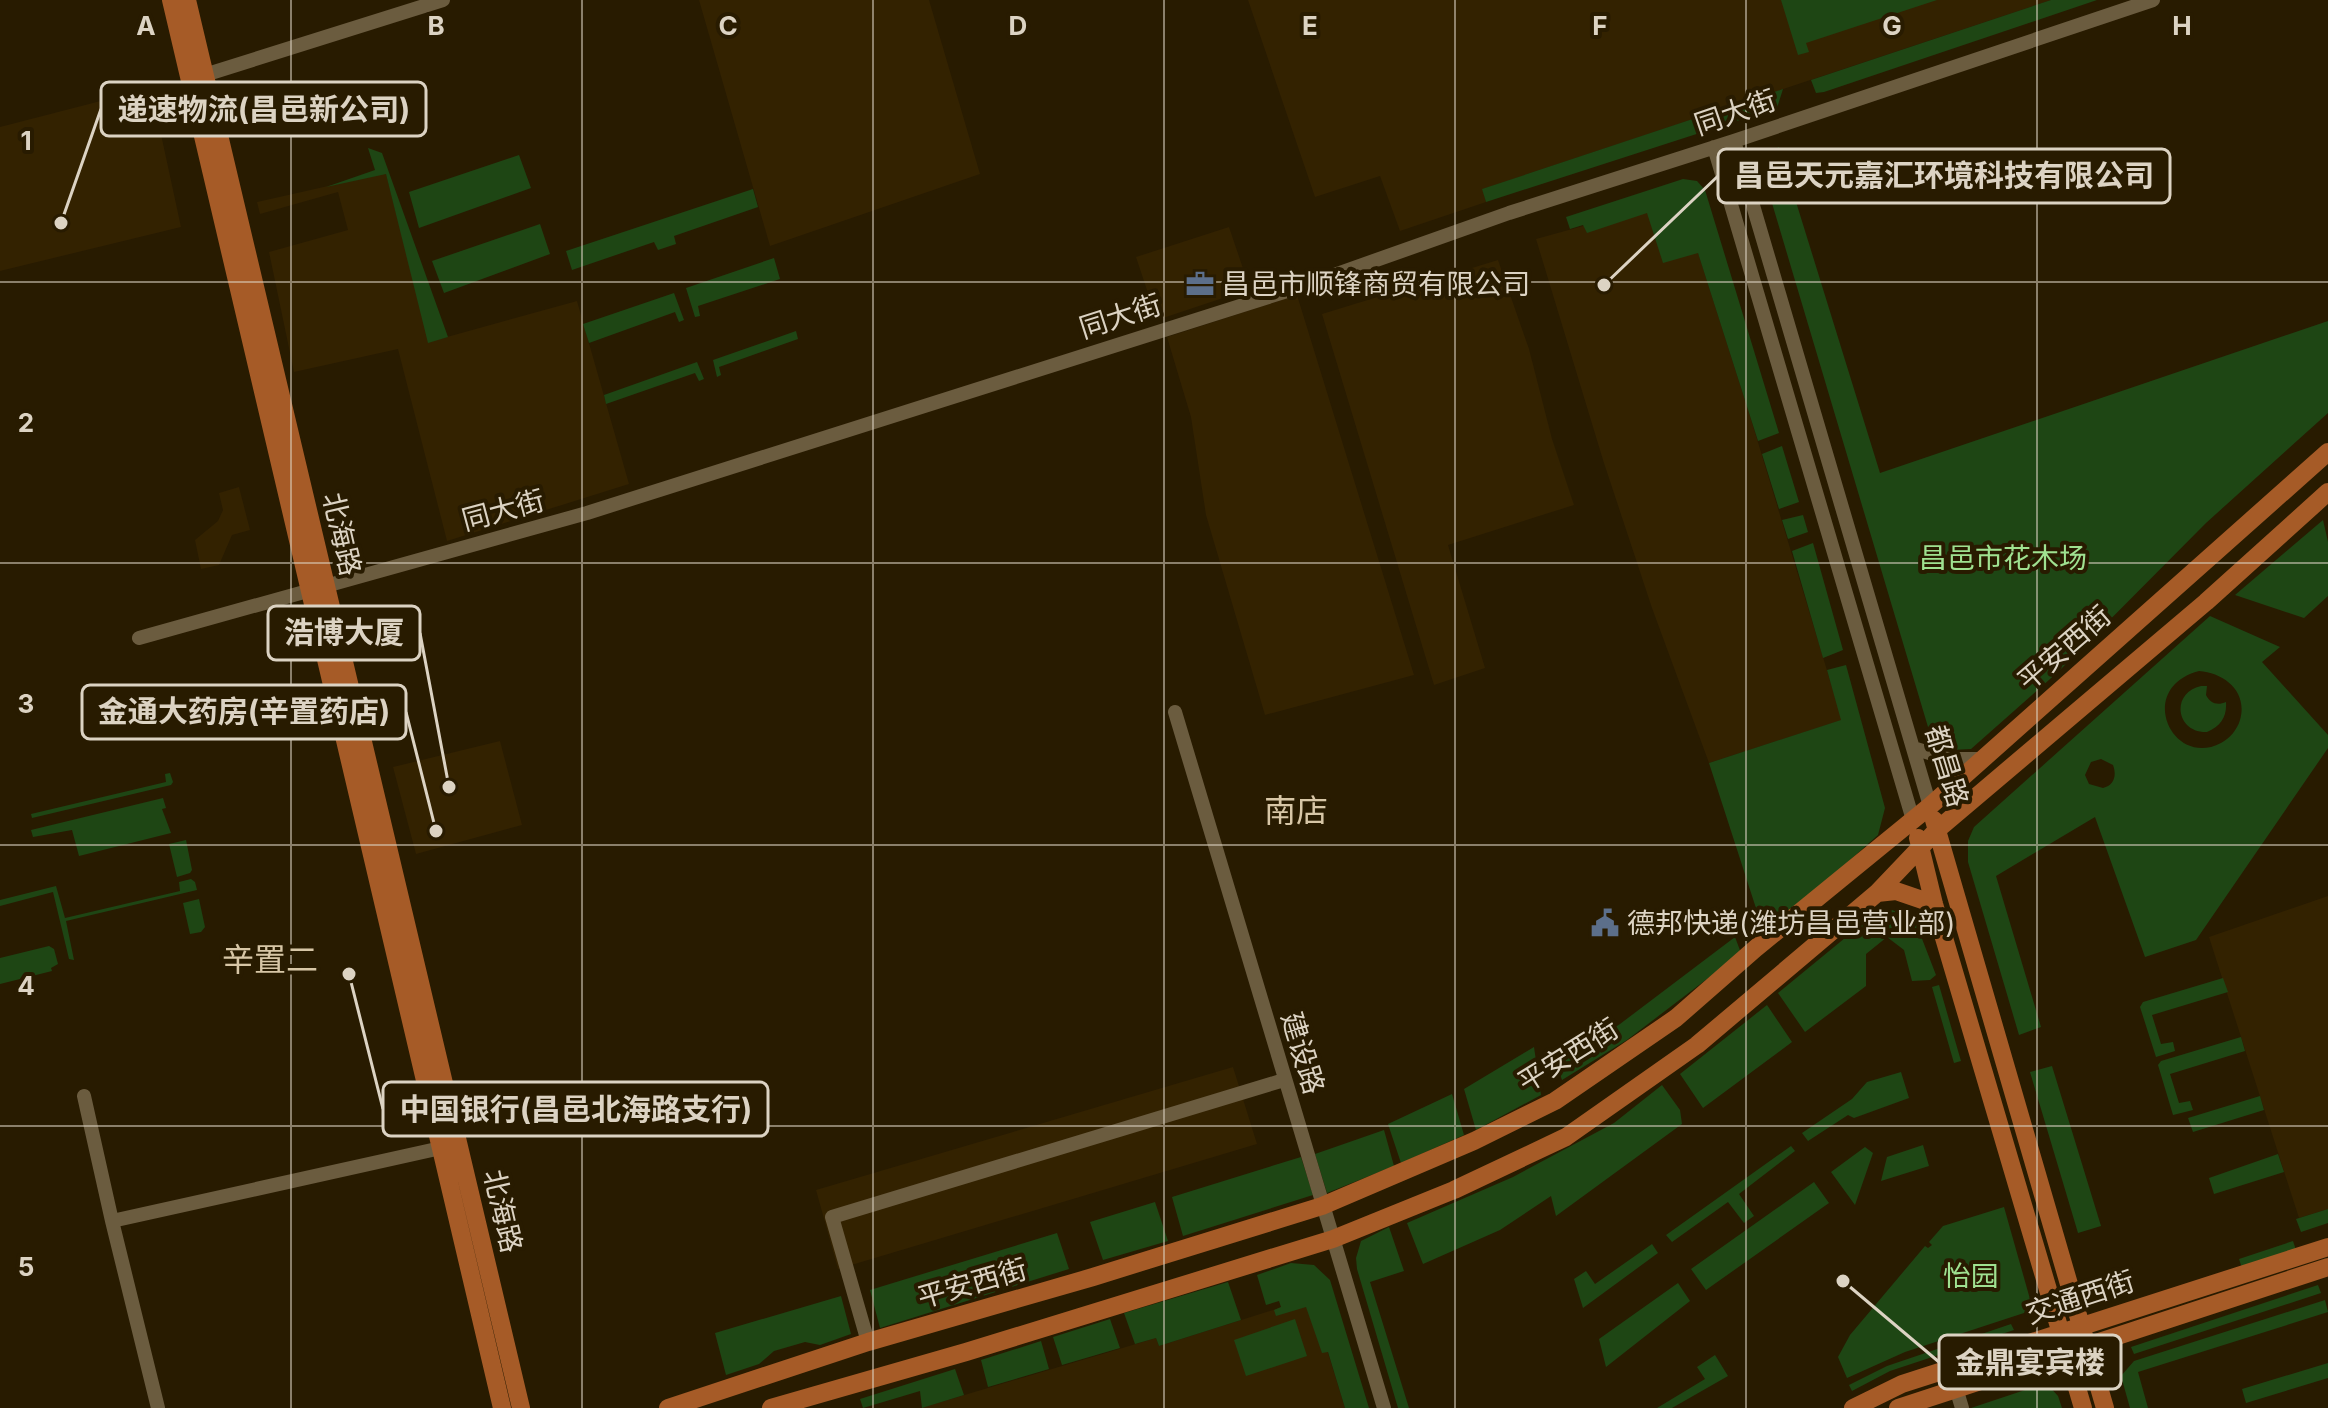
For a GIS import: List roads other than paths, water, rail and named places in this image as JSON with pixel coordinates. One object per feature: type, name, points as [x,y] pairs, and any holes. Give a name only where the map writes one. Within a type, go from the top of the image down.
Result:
[{"type":"main road","name":"北海路","points":[[171,0],[197,77],[450,1146],[521,1408]]},
{"type":"main road","name":"北海路","points":[[187,0],[197,77]]},
{"type":"main road","name":"平安西街","points":[[668,1408],[868,1342],[1322,1206],[1474,1141],[1555,1101],[1676,1018],[1756,948],[1930,806],[2328,452]]},
{"type":"main road","name":"平安西街","points":[[771,1408],[966,1352],[1333,1239],[1454,1190],[1566,1137],[1697,1045],[1877,893],[1937,830],[2206,602],[2328,492]]},
{"type":"main road","name":"都昌路","points":[[1930,806],[2105,1408]]},
{"type":"main road","name":"都昌路","points":[[1913,820],[1934,904],[2083,1408]]},
{"type":"main road","points":[[1877,893],[1896,891],[1934,904]]},
{"type":"main road","name":"北海路","points":[[450,1146],[502,1408]]},
{"type":"main road","name":"交通西街","points":[[1853,1408],[1902,1384],[2328,1247]]},
{"type":"main road","name":"交通西街","points":[[1898,1408],[2328,1267]]},
{"type":"street","points":[[197,77],[443,0]]},
{"type":"street","name":"同大街","points":[[139,638],[587,513],[1303,286],[1509,213],[2153,0]]},
{"type":"street","name":"都昌路","points":[[1734,141],[1930,806]]},
{"type":"street","name":"都昌路","points":[[1714,147],[1913,820]]},
{"type":"street","name":"建设路","points":[[1175,712],[1384,1408]]},
{"type":"street","points":[[1913,748],[1949,759],[1981,759]]},
{"type":"street","points":[[868,1342],[832,1217],[1284,1080]]},
{"type":"street","points":[[84,1096],[158,1408]]},
{"type":"street","points":[[112,1221],[450,1146]]},
{"type":"street","points":[[1956,1388],[1962,1408]]},
{"type":"place","name":"递速物流(昌邑新公司)","points":[[61,223]]},
{"type":"place","name":"昌邑市顺锋商贸有限公司","points":[[1200,284]]},
{"type":"place","name":"昌邑天元嘉汇环境科技有限公司","points":[[1604,285]]},
{"type":"place","name":"浩博大厦","points":[[449,787]]},
{"type":"place","name":"金通大药房(辛置药店)","points":[[436,831]]},
{"type":"place","name":"德邦快递(潍坊昌邑营业部)","points":[[1605,923]]},
{"type":"place","name":"中国银行(昌邑北海路支行)","points":[[349,974]]},
{"type":"place","name":"金鼎宴宾楼","points":[[1843,1281]]},
{"type":"district","name":"南店","points":[[1296,810]]},
{"type":"district","name":"辛置二","points":[[270,959]]},
{"type":"park label","name":"昌邑市花木场","points":[[2003,558]]},
{"type":"park label","name":"怡园","points":[[1971,1276]]}]
